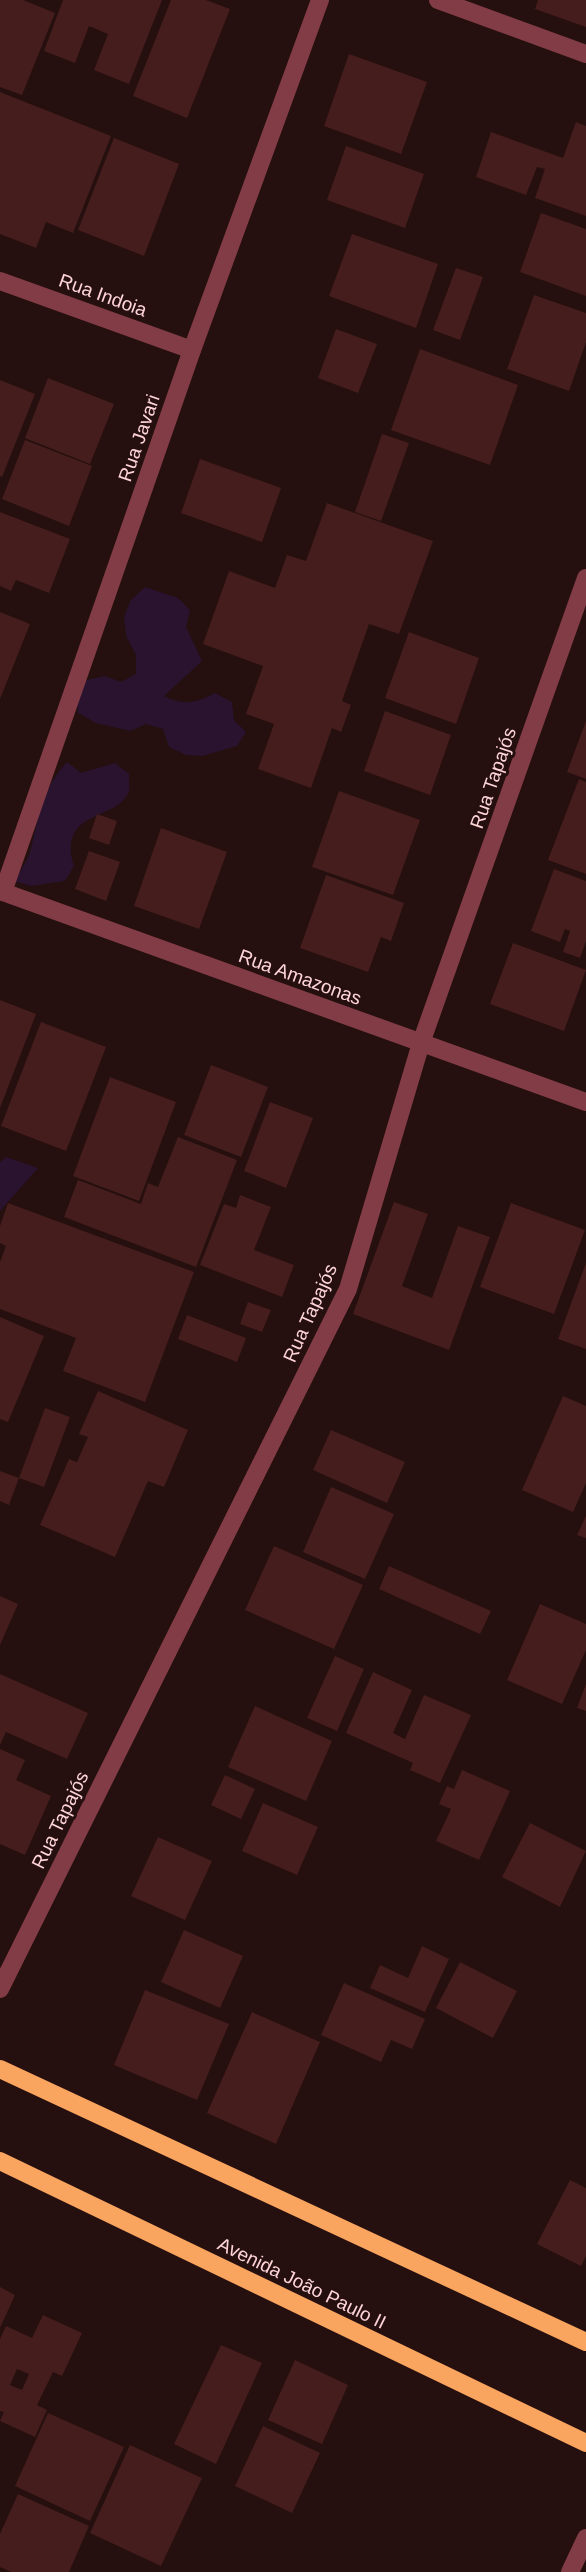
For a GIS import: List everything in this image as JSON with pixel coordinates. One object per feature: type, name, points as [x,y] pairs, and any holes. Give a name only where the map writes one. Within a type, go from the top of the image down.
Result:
[{"type":"main road","points":[[0,2068],[586,2342]]},
{"type":"main road","name":"Avenida João Paulo II","points":[[0,2161],[586,2443]]},
{"type":"street","name":"Rua Javari","points":[[1,891],[192,350],[320,0]]},
{"type":"street","points":[[438,0],[586,54]]},
{"type":"street","name":"Rua Indoia","points":[[0,281],[192,350]]},
{"type":"street","name":"Rua Tapajós","points":[[0,1989],[348,1289],[421,1043],[586,578]]},
{"type":"street","name":"Rua Amazonas","points":[[1,891],[586,1102]]},
{"type":"street","points":[[570,2572],[586,2538]]},
{"type":"shaded area","points":[[145,587],[178,598],[190,610],[186,627],[202,661],[164,696],[190,702],[215,693],[232,702],[234,720],[246,732],[237,746],[202,756],[186,755],[169,747],[163,729],[146,724],[130,731],[96,723],[78,713],[77,696],[86,680],[105,676],[121,682],[136,674],[136,655],[126,636],[124,617],[131,600]]},
{"type":"shaded area","points":[[67,762],[81,773],[115,763],[129,774],[129,791],[123,801],[91,818],[74,834],[71,847],[74,866],[65,881],[31,886],[14,881],[29,856],[46,794]]},
{"type":"shaded area","points":[[6,1157],[38,1168],[0,1211],[0,1162]]},
{"type":"building","points":[[0,0],[23,0],[55,13],[22,95],[0,87]]},
{"type":"building","points":[[63,0],[162,0],[129,84],[94,70],[108,34],[89,26],[75,63],[44,51]]},
{"type":"building","points":[[171,0],[206,0],[230,9],[187,118],[133,96]]},
{"type":"building","points":[[538,0],[586,0],[586,27],[535,9]]},
{"type":"building","points":[[349,54],[427,82],[401,154],[324,126]]},
{"type":"building","points":[[0,92],[111,136],[73,233],[46,222],[36,248],[0,234]]},
{"type":"building","points":[[576,122],[586,126],[586,216],[535,198],[545,169],[537,167],[526,195],[476,177],[491,132],[563,158]]},
{"type":"building","points":[[114,138],[179,164],[144,256],[78,230]]},
{"type":"building","points":[[346,146],[424,174],[405,228],[327,200]]},
{"type":"building","points":[[541,213],[586,229],[586,296],[520,272]]},
{"type":"building","points":[[352,234],[438,264],[416,328],[329,296]]},
{"type":"building","points":[[456,268],[483,277],[460,340],[433,330]]},
{"type":"building","points":[[534,295],[586,313],[586,342],[569,391],[507,369]]},
{"type":"building","points":[[336,329],[377,344],[358,393],[318,378]]},
{"type":"building","points":[[420,349],[518,385],[490,465],[391,430]]},
{"type":"building","points":[[48,378],[114,404],[90,464],[25,438]]},
{"type":"building","points":[[0,380],[35,394],[2,477],[0,476]]},
{"type":"building","points":[[382,434],[409,443],[381,521],[355,512]]},
{"type":"building","points":[[25,440],[92,466],[69,526],[2,499]]},
{"type":"building","points":[[200,459],[281,488],[262,542],[181,513]]},
{"type":"building","points":[[327,503],[433,541],[399,634],[369,624],[342,701],[351,705],[341,732],[332,728],[311,788],[258,769],[274,724],[246,714],[263,666],[203,644],[229,571],[275,588],[287,555],[306,561]]},
{"type":"building","points":[[0,512],[70,539],[49,593],[16,580],[11,591],[0,586]]},
{"type":"building","points":[[0,612],[30,624],[0,699]]},
{"type":"building","points":[[409,632],[479,658],[456,724],[385,698]]},
{"type":"building","points":[[385,711],[451,735],[430,795],[364,771]]},
{"type":"building","points":[[586,721],[586,779],[567,772]]},
{"type":"building","points":[[579,779],[586,782],[586,874],[548,860]]},
{"type":"building","points":[[339,791],[420,820],[393,895],[312,867]]},
{"type":"building","points":[[97,814],[117,821],[109,845],[89,838]]},
{"type":"building","points":[[161,828],[227,852],[199,929],[134,906]]},
{"type":"building","points":[[89,851],[120,862],[106,901],[75,889]]},
{"type":"building","points":[[554,869],[586,881],[586,941],[580,958],[563,952],[570,931],[565,929],[560,942],[531,931]]},
{"type":"building","points":[[326,875],[404,903],[391,941],[381,937],[368,972],[300,948]]},
{"type":"building","points":[[513,943],[586,970],[564,1031],[490,1004]]},
{"type":"building","points":[[0,1000],[36,1014],[0,1108]]},
{"type":"building","points":[[41,1022],[106,1047],[66,1151],[1,1126]]},
{"type":"building","points":[[211,1065],[268,1087],[241,1157],[184,1135]]},
{"type":"building","points":[[110,1077],[176,1102],[139,1201],[73,1176]]},
{"type":"building","points":[[270,1102],[313,1118],[286,1188],[244,1171]]},
{"type":"building","points":[[178,1137],[237,1160],[196,1267],[64,1217],[78,1180],[141,1204],[148,1183],[158,1187]]},
{"type":"building","points":[[240,1195],[271,1207],[254,1250],[294,1265],[282,1297],[200,1265],[224,1204],[236,1208]]},
{"type":"building","points":[[394,1202],[428,1214],[402,1286],[432,1298],[458,1226],[490,1237],[449,1350],[353,1314]]},
{"type":"building","points":[[8,1203],[194,1272],[145,1402],[63,1371],[76,1338],[0,1309],[0,1262],[6,1246],[0,1243],[0,1226]]},
{"type":"building","points":[[511,1203],[585,1230],[554,1314],[480,1287]]},
{"type":"building","points":[[586,1263],[586,1349],[558,1339]]},
{"type":"building","points":[[248,1302],[271,1310],[262,1332],[240,1324]]},
{"type":"building","points":[[187,1315],[246,1338],[237,1362],[178,1339]]},
{"type":"building","points":[[0,1317],[44,1336],[8,1422],[0,1419]]},
{"type":"building","points":[[98,1391],[188,1430],[164,1487],[148,1481],[115,1557],[40,1525],[69,1459],[77,1462],[88,1437],[79,1434]]},
{"type":"building","points":[[563,1396],[586,1406],[586,1483],[573,1512],[522,1490]]},
{"type":"building","points":[[45,1408],[70,1417],[44,1487],[19,1478]]},
{"type":"building","points":[[331,1430],[405,1462],[387,1503],[313,1470]]},
{"type":"building","points":[[0,1471],[19,1478],[9,1505],[0,1501]]},
{"type":"building","points":[[331,1487],[394,1514],[365,1579],[303,1552]]},
{"type":"building","points":[[586,1516],[586,1538],[577,1535]]},
{"type":"building","points":[[274,1546],[363,1585],[334,1649],[245,1610]]},
{"type":"building","points":[[389,1566],[491,1611],[480,1634],[379,1589]]},
{"type":"building","points":[[0,1596],[18,1604],[0,1645]]},
{"type":"building","points":[[540,1604],[586,1624],[586,1650],[562,1704],[507,1680]]},
{"type":"building","points":[[335,1656],[364,1669],[337,1731],[307,1718]]},
{"type":"building","points":[[373,1672],[412,1690],[393,1733],[405,1739],[424,1695],[471,1715],[440,1783],[410,1770],[413,1763],[346,1733]]},
{"type":"building","points":[[0,1674],[88,1713],[67,1759],[6,1732],[0,1745]]},
{"type":"building","points":[[586,1684],[586,1711],[577,1708]]},
{"type":"building","points":[[255,1706],[332,1741],[306,1801],[228,1767]]},
{"type":"building","points":[[0,1749],[25,1760],[16,1780],[51,1796],[25,1855],[0,1844]]},
{"type":"building","points":[[462,1770],[510,1791],[479,1860],[436,1841],[451,1809],[439,1804],[447,1786],[454,1789]]},
{"type":"building","points":[[225,1775],[255,1789],[241,1819],[211,1805]]},
{"type":"building","points":[[263,1803],[318,1827],[297,1875],[242,1851]]},
{"type":"building","points":[[530,1823],[586,1851],[560,1907],[502,1877]]},
{"type":"building","points":[[158,1837],[212,1861],[185,1920],[131,1896]]},
{"type":"building","points":[[184,1930],[243,1956],[220,2008],[161,1982]]},
{"type":"building","points":[[422,1946],[449,1959],[425,2012],[370,1988],[380,1965],[408,1978]]},
{"type":"building","points":[[460,1962],[517,1991],[493,2038],[436,2008]]},
{"type":"building","points":[[344,1983],[425,2019],[412,2049],[391,2040],[381,2062],[321,2035]]},
{"type":"building","points":[[145,1990],[229,2024],[197,2100],[114,2065]]},
{"type":"building","points":[[252,2012],[320,2042],[276,2144],[207,2113]]},
{"type":"building","points":[[570,2180],[586,2188],[586,2256],[581,2266],[537,2244]]},
{"type":"building","points":[[0,2287],[15,2295],[0,2328]]},
{"type":"building","points":[[43,2315],[82,2333],[62,2376],[53,2372],[37,2405],[47,2410],[35,2437],[0,2421],[4,2412],[0,2411],[0,2339],[6,2326],[32,2338]],"holes":[[[17,2369],[29,2374],[22,2390],[10,2385]]]},
{"type":"building","points":[[221,2345],[262,2363],[216,2464],[174,2444]]},
{"type":"building","points":[[295,2360],[348,2385],[322,2444],[268,2420]]},
{"type":"building","points":[[48,2413],[124,2447],[90,2521],[15,2486]]},
{"type":"building","points":[[263,2426],[320,2453],[292,2513],[235,2486]]},
{"type":"building","points":[[130,2445],[202,2478],[161,2566],[90,2533]]},
{"type":"building","points":[[18,2494],[89,2526],[69,2572],[11,2572],[0,2567],[0,2534]]}]
